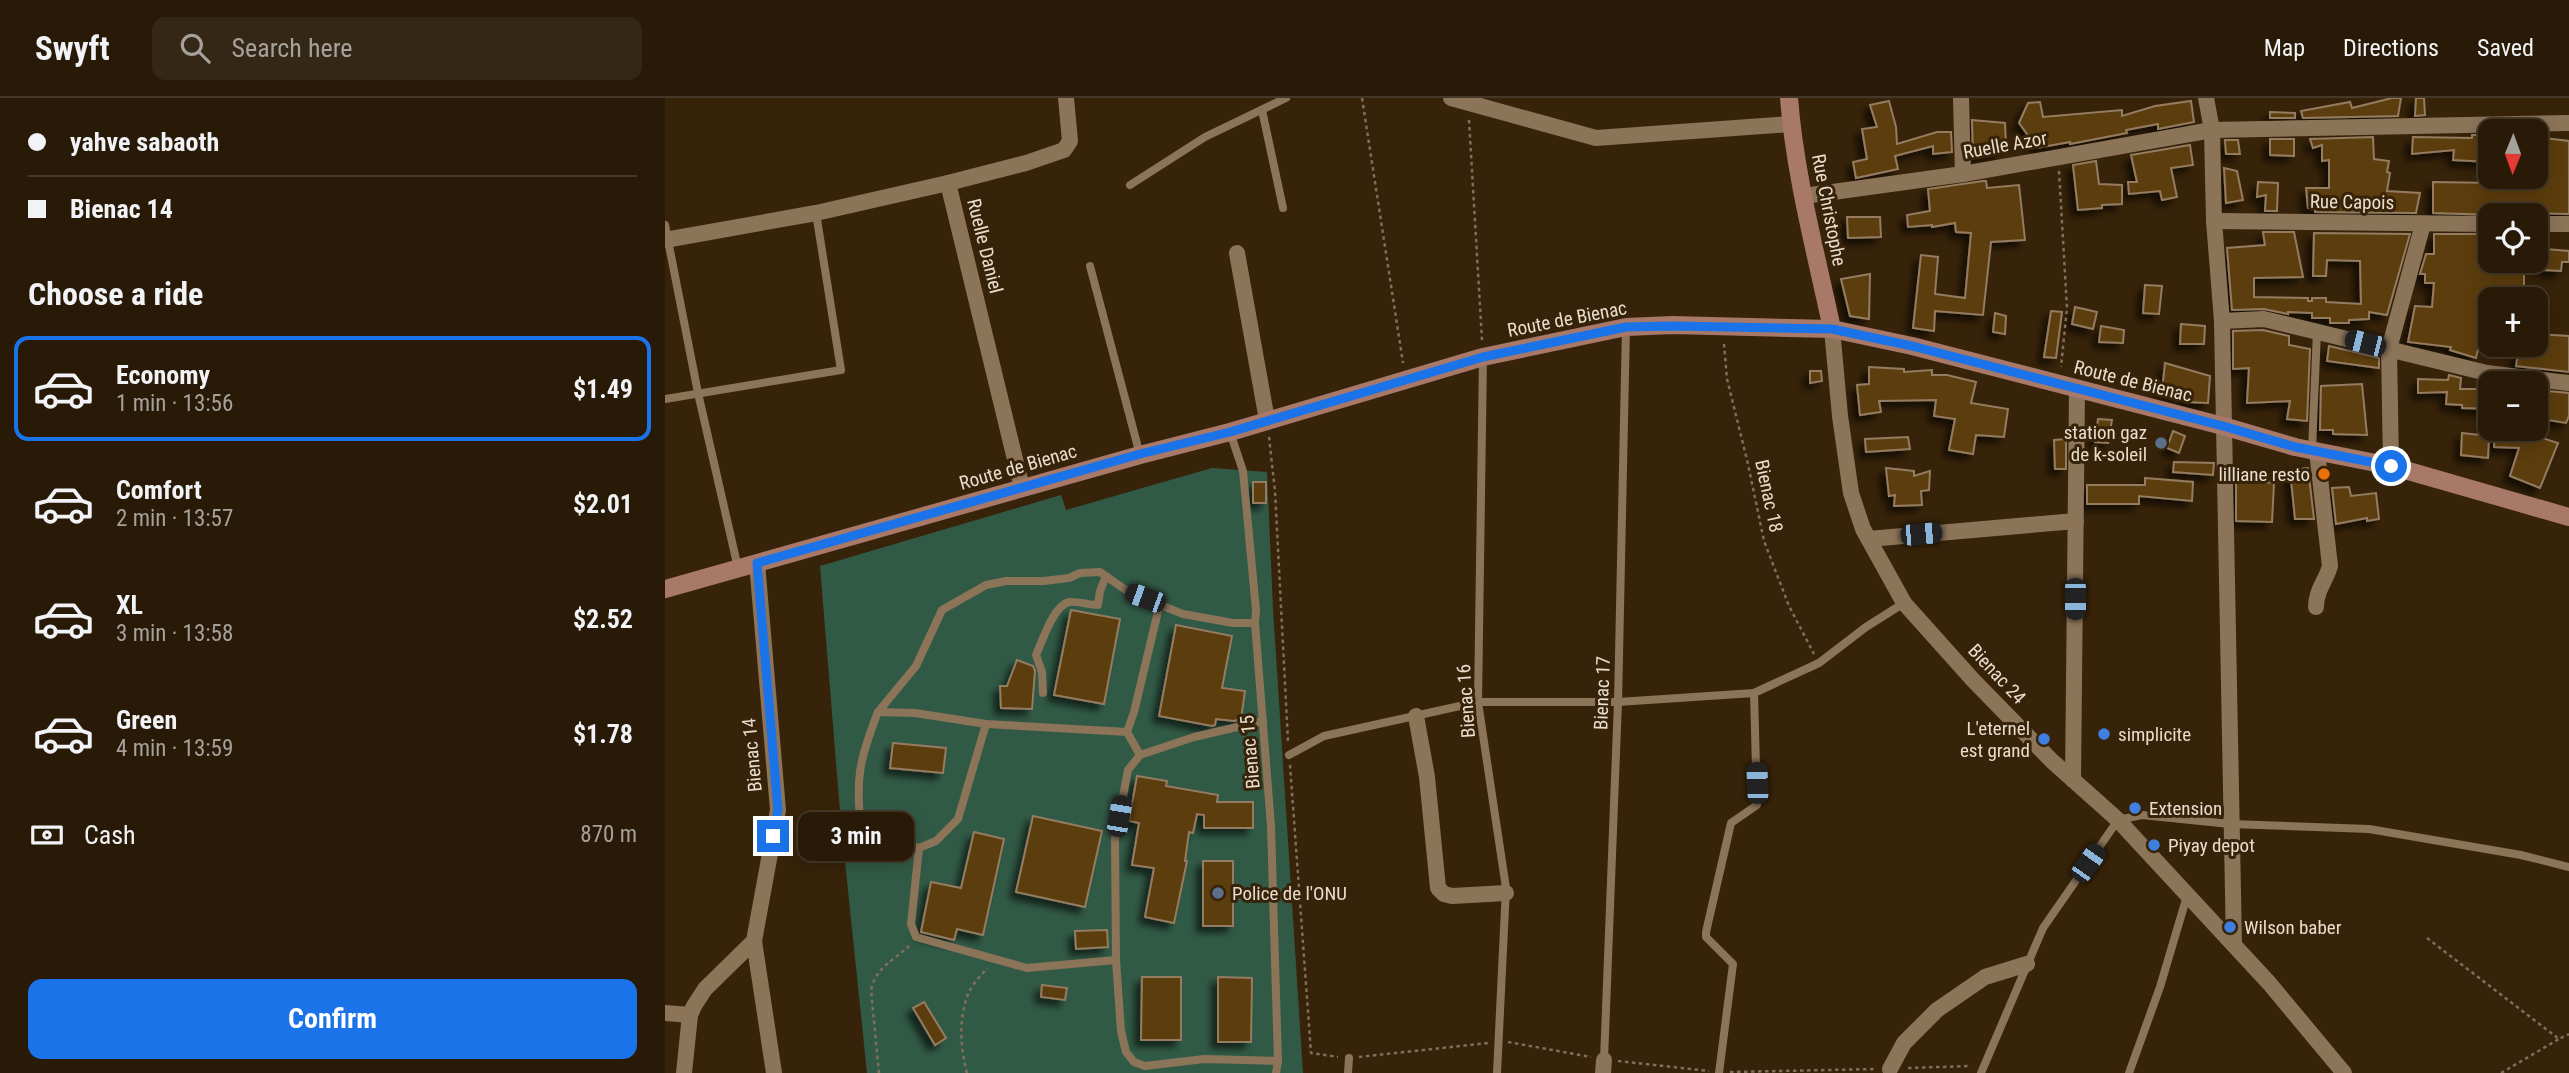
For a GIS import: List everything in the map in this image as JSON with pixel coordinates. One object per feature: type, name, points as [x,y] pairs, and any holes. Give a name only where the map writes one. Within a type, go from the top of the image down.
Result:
[{"type":"main road","name":"Rue Christophe","points":[[1789,98],[1804,196],[1832,329]]},
{"type":"main road","name":"Route de Bienac","points":[[665,589],[1140,454],[1230,432],[1483,357],[1626,327],[1832,329],[1912,346],[2315,451],[2391,466],[2569,517]]},
{"type":"street","name":"Ruelle Daniel","points":[[1022,488],[948,183],[1026,163],[1064,150],[1070,141],[1066,98]]},
{"type":"street","points":[[1451,98],[1468,103],[1487,103],[1596,138],[1791,124]]},
{"type":"street","points":[[1961,98],[1963,174]]},
{"type":"street","points":[[2206,98],[2212,130],[2214,221],[2222,321],[2234,945]]},
{"type":"street","name":"Ruelle Azor","points":[[1804,196],[1963,174],[2212,130],[2569,123]]},
{"type":"street","points":[[666,234],[816,213],[948,183]]},
{"type":"street","name":"Rue Capois","points":[[2214,221],[2478,223]]},
{"type":"street","points":[[2391,466],[2389,349],[2423,223]]},
{"type":"street","points":[[2548,223],[2569,223]]},
{"type":"street","points":[[1237,253],[1267,420]]},
{"type":"street","points":[[2222,321],[2264,319],[2487,373],[2569,383]]},
{"type":"street","name":"Bienac 24","points":[[1832,329],[1851,493],[1869,539],[1904,603],[1973,680],[2052,761],[2118,820],[2188,895],[2269,983],[2338,1070]]},
{"type":"street","points":[[2068,386],[2076,521],[2073,780]]},
{"type":"street","points":[[2315,451],[2330,566],[2316,596],[2316,607]]},
{"type":"street","points":[[1869,539],[2076,521]]},
{"type":"street","name":"Bienac 14","points":[[757,563],[778,810],[754,940],[773,1073]]},
{"type":"street","points":[[1416,716],[1427,777],[1438,888],[1444,894],[1451,895],[1506,893]]},
{"type":"street","points":[[684,1073],[690,1015],[705,989],[754,940]]},
{"type":"street","points":[[1890,1069],[1904,1043],[1937,1010],[1985,977],[2027,964]]},
{"type":"street","points":[[665,1013],[690,1015]]},
{"type":"lane","points":[[1130,185],[1205,137],[1286,98]]},
{"type":"lane","points":[[1262,110],[1283,208]]},
{"type":"lane","points":[[665,399],[841,370],[816,213]]},
{"type":"lane","points":[[666,234],[698,393],[738,568]]},
{"type":"lane","points":[[1090,266],[1140,454]]},
{"type":"lane","name":"Bienac 17","points":[[1604,1066],[1618,702],[1626,327]]},
{"type":"lane","points":[[2315,451],[2317,331]]},
{"type":"lane","name":"Bienac 16","points":[[1483,357],[1478,702],[1506,893],[1497,1073]]},
{"type":"lane","name":"Bienac 15","points":[[1230,432],[1243,471],[1272,826],[1278,1062],[1276,1073]]},
{"type":"lane","points":[[986,724],[958,819],[936,841],[919,848],[861,828],[857,796],[861,757],[878,712],[916,666],[938,616],[952,602],[986,585],[1006,581],[1044,581],[1069,578],[1086,572],[1100,572],[1130,593],[1183,614],[1255,623]]},
{"type":"lane","points":[[1043,693],[1042,672],[1036,656],[1058,608],[1069,602],[1098,605],[1106,576]]},
{"type":"lane","points":[[1289,755],[1324,736],[1478,702],[1618,702],[1754,693],[1819,663],[1866,627],[1904,603]]},
{"type":"lane","points":[[1140,755],[1128,732],[1160,604]]},
{"type":"lane","points":[[1719,1073],[1733,964],[1706,937],[1706,932],[1731,823],[1757,805],[1754,693]]},
{"type":"lane","points":[[878,712],[915,713],[986,724],[1128,732]]},
{"type":"lane","points":[[1263,721],[1194,737],[1140,755],[1128,770],[1115,839],[1116,960],[1121,1031],[1126,1052],[1134,1062],[1145,1066],[1204,1059],[1278,1062]]},
{"type":"lane","points":[[1981,1073],[2043,928],[2118,820],[2143,815],[2230,824],[2369,829],[2521,855],[2569,867]]},
{"type":"lane","points":[[919,848],[911,924],[916,937],[1027,968],[1116,960]]},
{"type":"lane","points":[[2129,1073],[2160,987],[2188,895]]},
{"type":"lane","points":[[1348,1073],[1349,1058]]},
{"type":"path","points":[[1362,98],[1405,380]]},
{"type":"path","points":[[1468,103],[1483,357]]},
{"type":"path","points":[[2059,157],[2068,386]]},
{"type":"path","name":"Bienac 18","points":[[1723,326],[1727,379],[1764,541],[1789,606],[1819,663]]},
{"type":"path","points":[[879,1073],[871,989],[874,977],[916,937]]},
{"type":"path","points":[[2427,938],[2559,1039]]},
{"type":"path","points":[[967,1073],[961,1039],[966,999],[991,958]]},
{"type":"path","points":[[2501,1073],[2569,1034]]},
{"type":"green space","points":[[1212,468],[1267,472],[1273,609],[1303,1073],[867,1073],[841,823],[820,566],[1061,495],[1066,510]]},
{"type":"building","points":[[2401,98],[2398,116],[2303,118],[2301,111],[2350,102],[2352,108]]},
{"type":"building","points":[[2416,98],[2424,98],[2425,115],[2415,116]]},
{"type":"building","points":[[1889,101],[1896,127],[1897,144],[1937,132],[1951,132],[1952,152],[1933,154],[1933,146],[1895,156],[1898,169],[1856,178],[1853,162],[1867,159],[1862,129],[1877,127],[1870,105]]},
{"type":"building","points":[[2191,101],[2194,122],[2158,129],[2158,124],[2070,144],[2037,148],[2019,123],[2028,103],[2040,102],[2043,117],[2122,110],[2122,116],[2155,106]]},
{"type":"building","points":[[2270,112],[2295,113],[2295,118],[2270,118]]},
{"type":"building","points":[[1972,120],[2005,123],[2006,145],[1997,144],[1999,153],[1973,157]]},
{"type":"building","points":[[2472,135],[2478,135],[2478,161],[2453,160],[2454,150],[2412,154],[2413,137],[2472,138]]},
{"type":"building","points":[[2373,137],[2374,159],[2389,161],[2387,191],[2420,193],[2416,213],[2315,212],[2315,208],[2308,208],[2306,188],[2329,188],[2329,160],[2322,161],[2322,145],[2313,148],[2310,139]]},
{"type":"building","points":[[2548,138],[2569,141],[2569,214],[2548,214],[2548,203],[2478,203],[2478,214],[2433,213],[2433,182],[2478,183],[2478,189],[2548,189]]},
{"type":"building","points":[[2270,139],[2294,139],[2294,156],[2270,155]]},
{"type":"building","points":[[2225,140],[2238,140],[2240,154],[2226,154]]},
{"type":"building","points":[[2190,145],[2193,165],[2171,168],[2177,197],[2162,200],[2160,191],[2129,194],[2128,182],[2137,182],[2131,155]]},
{"type":"building","points":[[2096,161],[2099,184],[2122,185],[2122,204],[2078,210],[2073,165]]},
{"type":"building","points":[[2224,168],[2237,171],[2243,200],[2226,203]]},
{"type":"building","points":[[1986,181],[1987,188],[2019,185],[2025,240],[1991,242],[1983,315],[1935,311],[1934,331],[1913,328],[1921,255],[1938,257],[1935,294],[1965,298],[1971,233],[1956,232],[1955,223],[1908,227],[1907,215],[1930,211],[1928,189]]},
{"type":"building","points":[[2258,182],[2278,183],[2277,211],[2265,211],[2266,195],[2257,197]]},
{"type":"building","points":[[1847,217],[1880,217],[1881,237],[1848,238]]},
{"type":"building","points":[[2263,232],[2294,232],[2303,277],[2254,278],[2254,297],[2308,298],[2308,301],[2312,301],[2312,298],[2326,298],[2326,302],[2361,304],[2360,261],[2327,260],[2326,276],[2313,276],[2314,233],[2410,234],[2387,315],[2369,312],[2369,319],[2330,323],[2330,318],[2312,318],[2312,313],[2288,314],[2264,309],[2232,310],[2227,248],[2265,245]]},
{"type":"building","points":[[2434,234],[2478,234],[2478,273],[2524,273],[2524,287],[2478,287],[2476,358],[2450,350],[2451,347],[2408,342],[2415,306],[2432,307],[2434,283],[2425,283],[2425,274],[2420,274],[2426,254],[2434,254]]},
{"type":"building","points":[[2548,249],[2569,251],[2569,262],[2562,262],[2561,271],[2548,270]]},
{"type":"building","points":[[1870,274],[1869,319],[1850,316],[1841,279]]},
{"type":"building","points":[[2145,285],[2162,286],[2159,314],[2143,313]]},
{"type":"building","points":[[2075,307],[2097,312],[2093,329],[2072,324]]},
{"type":"building","points":[[2051,311],[2062,312],[2056,358],[2044,357]]},
{"type":"building","points":[[1995,313],[2006,316],[2005,334],[1993,332]]},
{"type":"building","points":[[2181,324],[2205,326],[2204,344],[2180,344]]},
{"type":"building","points":[[2101,326],[2124,330],[2123,343],[2099,342]]},
{"type":"building","points":[[2263,330],[2289,336],[2289,345],[2310,349],[2307,421],[2287,419],[2290,401],[2247,403],[2249,368],[2233,369],[2233,331]]},
{"type":"building","points":[[2548,335],[2569,336],[2569,372],[2516,366],[2517,357],[2548,357]]},
{"type":"building","points":[[2329,346],[2379,358],[2379,368],[2327,361]]},
{"type":"building","points":[[2165,363],[2210,376],[2208,403],[2186,402],[2187,397],[2162,391]]},
{"type":"building","points":[[1869,367],[1904,369],[1904,372],[1932,370],[1932,375],[1947,375],[1976,382],[1971,403],[2008,409],[2004,437],[1976,435],[1973,454],[1949,450],[1955,419],[1934,416],[1936,400],[1879,401],[1881,412],[1860,415],[1857,385],[1869,384]]},
{"type":"building","points":[[1810,371],[1821,371],[1822,381],[1810,383]]},
{"type":"building","points":[[2449,375],[2461,378],[2460,389],[2478,389],[2478,409],[2446,404],[2447,392],[2418,393],[2418,379],[2448,380]]},
{"type":"building","points":[[2362,384],[2367,435],[2333,434],[2333,430],[2320,430],[2321,386]]},
{"type":"building","points":[[2548,391],[2569,393],[2569,416],[2566,423],[2548,420]]},
{"type":"building","points":[[2098,419],[2112,420],[2108,443],[2095,442]]},
{"type":"building","points":[[2173,431],[2185,436],[2179,453],[2167,448]]},
{"type":"building","points":[[2462,433],[2478,435],[2478,441],[2489,441],[2488,458],[2461,455]]},
{"type":"building","points":[[1908,437],[1910,449],[1866,452],[1865,439]]},
{"type":"building","points":[[2066,439],[2066,469],[2055,469],[2054,440]]},
{"type":"building","points":[[2548,440],[2558,443],[2540,488],[2510,476],[2519,448],[2494,447],[2494,441]]},
{"type":"building","points":[[2174,462],[2214,463],[2213,475],[2173,472]]},
{"type":"building","points":[[1886,468],[1914,471],[1914,476],[1930,471],[1929,490],[1921,491],[1922,505],[1894,506],[1895,495],[1889,496]]},
{"type":"building","points":[[2308,468],[2314,519],[2295,519],[2290,470]]},
{"type":"building","points":[[2145,478],[2193,482],[2192,501],[2139,496],[2139,504],[2087,504],[2087,485],[2145,485]]},
{"type":"building","points":[[2236,480],[2274,483],[2272,522],[2236,521]]},
{"type":"building","points":[[1253,482],[1266,482],[1266,503],[1253,503]]},
{"type":"building","points":[[2349,487],[2351,496],[2376,493],[2379,519],[2367,521],[2367,518],[2336,524],[2332,488]]},
{"type":"building","points":[[1071,610],[1120,619],[1104,704],[1054,695]]},
{"type":"building","points":[[1176,625],[1232,636],[1222,688],[1245,691],[1241,719],[1216,719],[1215,725],[1212,726],[1159,716]]},
{"type":"building","points":[[1017,660],[1033,666],[1035,671],[1032,709],[1001,708],[1000,686],[1007,686]]},
{"type":"building","points":[[893,743],[946,748],[943,773],[890,768]]},
{"type":"building","points":[[1137,776],[1167,781],[1166,786],[1218,795],[1217,802],[1253,802],[1253,828],[1204,828],[1204,815],[1197,814],[1193,833],[1189,832],[1187,861],[1174,923],[1145,917],[1154,868],[1132,865],[1139,823],[1129,821]]},
{"type":"building","points":[[1033,816],[1102,831],[1085,907],[1016,892]]},
{"type":"building","points":[[974,832],[1004,839],[983,935],[957,929],[954,940],[921,932],[931,882],[961,888]]},
{"type":"building","name":"Police de l'ONU","points":[[1203,861],[1233,861],[1233,926],[1203,926]]},
{"type":"building","points":[[1107,930],[1108,947],[1076,949],[1075,931]]},
{"type":"building","points":[[1142,977],[1181,977],[1181,1040],[1141,1040]]},
{"type":"building","points":[[1218,977],[1252,978],[1251,1042],[1218,1042]]},
{"type":"building","points":[[1042,985],[1067,988],[1065,1000],[1041,997]]},
{"type":"building","points":[[924,1002],[946,1038],[935,1045],[913,1008]]},
{"type":"place","name":"station gaz de k-soleil","points":[[2161,443]]},
{"type":"place","name":"lilliane resto","points":[[2324,474]]},
{"type":"place","name":"simplicite","points":[[2104,734]]},
{"type":"place","name":"L'eternel est grand","points":[[2044,739]]},
{"type":"place","name":"Extension","points":[[2135,808]]},
{"type":"place","name":"Piyay depot","points":[[2154,845]]},
{"type":"place","name":"Police de l'ONU","points":[[1218,893]]},
{"type":"place","name":"Wilson baber","points":[[2230,927]]},
{"type":"route","points":[[773,836],[778,810],[757,563],[1140,454],[1230,432],[1483,357],[1626,327],[1832,329],[1912,346],[2295,447],[2391,466]]}]
